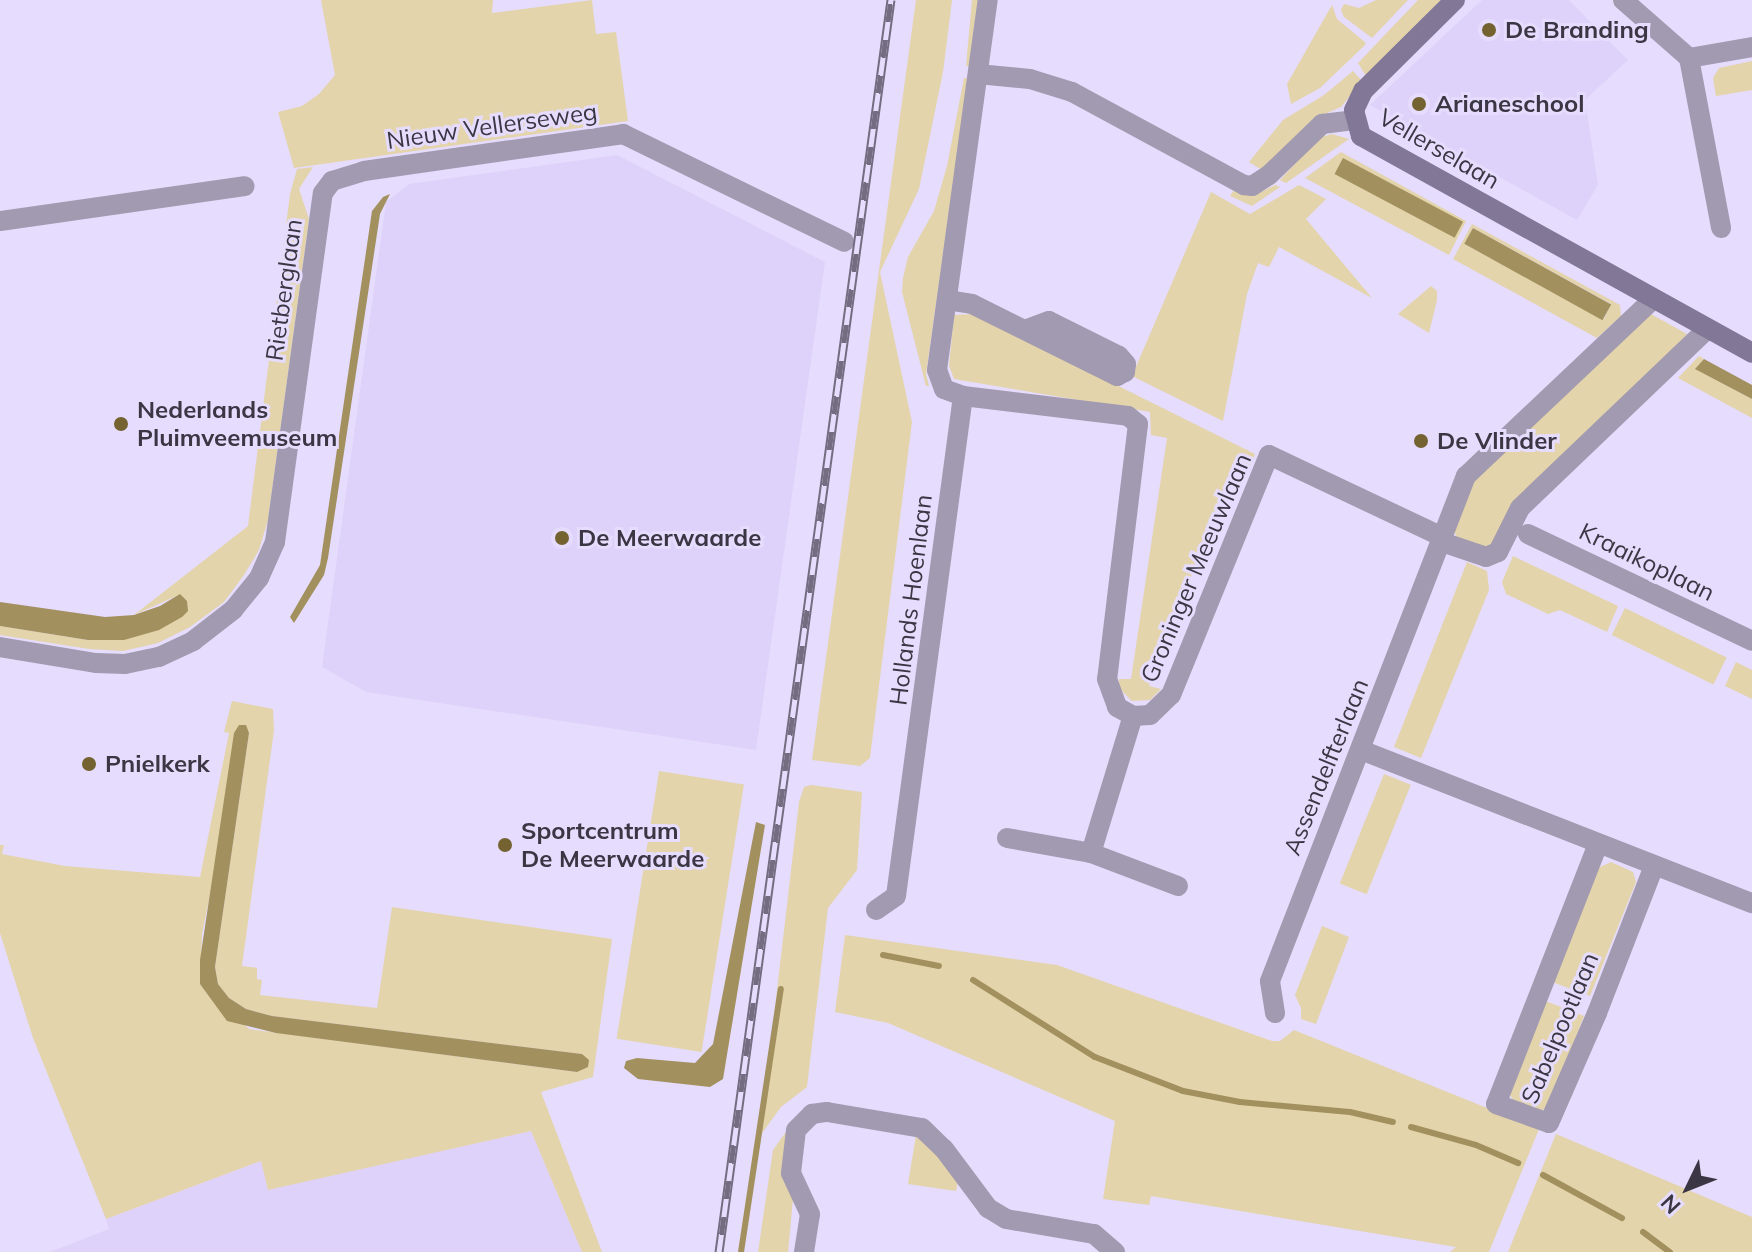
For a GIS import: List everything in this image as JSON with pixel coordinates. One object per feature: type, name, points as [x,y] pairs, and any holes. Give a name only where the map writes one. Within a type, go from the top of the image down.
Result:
[{"type":"street","points":[[963,396],[951,394],[939,379],[988,0]]},
{"type":"street","points":[[1354,120],[1357,101],[1363,91],[1455,0]]},
{"type":"street","points":[[1623,0],[1689,58],[1721,228]]},
{"type":"street","points":[[1689,58],[1752,47]]},
{"type":"street","name":"Vellerselaan","points":[[978,74],[1030,79],[1072,92],[1244,185],[1252,186],[1269,175],[1322,124],[1354,120],[1361,136],[1371,144],[1752,353]]},
{"type":"street","name":"Nieuw Vellerseweg","points":[[323,193],[332,181],[364,171],[623,134],[844,242]]},
{"type":"street","points":[[0,221],[245,186]]},
{"type":"street","name":"Rietberglaan","points":[[0,647],[96,663],[125,664],[159,657],[193,641],[233,610],[259,578],[275,542],[323,193]]},
{"type":"street","name":"Assendelfterlaan","points":[[1275,1013],[1270,981],[1466,476],[1653,299]]},
{"type":"street","points":[[947,300],[972,304],[1027,329]]},
{"type":"street","points":[[1441,539],[1486,557],[1498,552],[1520,508],[1707,329]]},
{"type":"street","name":"Groninger Meeuwlaan","points":[[963,396],[1128,416],[1138,424],[1107,679],[1117,707],[1133,716],[1150,715],[1171,695],[1269,455],[1441,539]]},
{"type":"street","name":"Hollands Hoenlaan","points":[[876,910],[896,896],[963,396]]},
{"type":"street","name":"Kraaikoplaan","points":[[1528,534],[1749,633]]},
{"type":"street","points":[[1091,853],[1133,716]]},
{"type":"street","points":[[1361,750],[1752,903]]},
{"type":"street","points":[[1007,838],[1091,853],[1178,886]]},
{"type":"street","name":"Sabelpootlaan","points":[[1598,844],[1496,1104],[1549,1123],[1597,1013],[1654,866]]},
{"type":"street","points":[[804,1252],[810,1214],[791,1173],[796,1130],[812,1114],[827,1112],[922,1128],[944,1149],[988,1208],[1006,1219],[1094,1234],[1115,1252]]},
{"type":"shaded area","points":[[321,0],[493,0],[492,13],[592,0],[596,34],[616,32],[628,121],[294,168],[278,112],[302,106],[319,94],[335,75]]},
{"type":"shaded area","points":[[916,0],[952,0],[943,72],[919,189],[880,272],[912,422],[870,758],[860,766],[812,760]]},
{"type":"shaded area","points":[[972,0],[978,0],[969,66],[966,66]]},
{"type":"shaded area","points":[[1376,0],[1408,0],[1372,38],[1344,17],[1341,10],[1344,4],[1359,8]]},
{"type":"shaded area","points":[[1418,0],[1441,0],[1366,76],[1358,63]]},
{"type":"shaded area","points":[[1482,0],[1569,0],[1628,60],[1585,100],[1598,185],[1577,220],[1370,105]]},
{"type":"shaded area","points":[[1332,5],[1337,19],[1366,43],[1320,88],[1291,104],[1287,84]]},
{"type":"shaded area","points":[[1752,61],[1752,90],[1716,96],[1713,78],[1719,68]]},
{"type":"shaded area","points":[[1353,71],[1362,81],[1341,107],[1313,119],[1262,170],[1249,162],[1283,120],[1324,95]]},
{"type":"shaded area","points":[[964,78],[968,78],[926,374],[929,386],[926,386],[902,292],[903,278],[908,257],[934,211],[947,166]]},
{"type":"shaded area","points":[[1332,134],[1349,139],[1286,183],[1280,180],[1318,138]]},
{"type":"shaded area","points":[[1341,152],[1466,221],[1449,255],[1305,178]]},
{"type":"shaded area","points":[[617,155],[825,262],[756,750],[366,692],[322,667],[386,202],[409,184]]},
{"type":"shaded area","points":[[1343,158],[1463,222],[1455,238],[1335,174]]},
{"type":"shaded area","points":[[313,167],[299,189],[309,219],[268,520],[259,550],[244,575],[224,602],[190,627],[158,643],[123,651],[89,649],[0,635],[0,626],[88,640],[124,640],[181,594],[134,615],[248,526],[290,194],[297,169]]},
{"type":"shaded area","points":[[1275,185],[1280,187],[1252,206],[1230,196],[1233,191],[1253,196]]},
{"type":"shaded area","points":[[1299,185],[1326,199],[1306,219],[1372,298],[1279,247],[1269,267],[1258,263],[1247,294],[1223,421],[1132,376],[1211,192],[1250,214]]},
{"type":"shaded area","points":[[390,194],[380,214],[328,558],[324,575],[294,623],[290,617],[320,565],[372,211],[383,197]]},
{"type":"shaded area","points":[[1472,224],[1620,305],[1621,316],[1597,338],[1453,259]],"holes":[[[1473,228],[1611,304],[1604,319],[1465,244]]]},
{"type":"shaded area","points":[[1473,228],[1611,305],[1602,320],[1464,244]]},
{"type":"shaded area","points":[[1431,286],[1437,291],[1437,300],[1429,333],[1398,314]]},
{"type":"shaded area","points":[[1649,313],[1687,334],[1497,542],[1486,548],[1457,538],[1453,528],[1472,480]]},
{"type":"shaded area","points":[[974,314],[1255,454],[1250,468],[1235,462],[1149,686],[1161,689],[1150,700],[1132,701],[1119,688],[1119,679],[1131,679],[1167,438],[1151,435],[1150,412],[954,379],[949,366],[954,315]]},
{"type":"shaded area","points":[[1699,356],[1704,359],[1696,369],[1752,399],[1752,418],[1678,378]]},
{"type":"shaded area","points":[[1704,359],[1752,385],[1752,399],[1695,369]]},
{"type":"shaded area","points":[[1513,556],[1618,606],[1607,632],[1560,610],[1548,614],[1506,594],[1502,582]]},
{"type":"shaded area","points":[[1467,562],[1487,571],[1489,590],[1421,758],[1394,747]]},
{"type":"shaded area","points":[[180,594],[187,601],[188,611],[182,617],[159,630],[124,640],[88,640],[0,626],[0,602],[105,617],[134,615],[160,606]]},
{"type":"shaded area","points":[[1625,608],[1727,658],[1713,684],[1612,635]]},
{"type":"shaded area","points":[[1736,662],[1752,670],[1752,699],[1725,686]]},
{"type":"shaded area","points":[[232,701],[273,709],[274,730],[242,966],[257,968],[257,979],[262,980],[260,995],[377,1008],[392,907],[612,939],[593,1077],[541,1092],[602,1252],[582,1252],[531,1131],[268,1190],[261,1161],[106,1219],[33,1038],[0,933],[0,845],[4,845],[2,854],[65,866],[200,877],[229,733],[224,732]],"holes":[[[245,725],[249,733],[215,967],[218,984],[229,998],[246,1009],[272,1016],[582,1054],[577,1072],[249,1029],[200,984],[202,934]]]},
{"type":"shaded area","points":[[239,725],[246,725],[249,733],[215,967],[218,984],[229,998],[246,1009],[272,1016],[582,1054],[589,1060],[588,1067],[577,1072],[276,1033],[227,1021],[200,984],[200,960],[234,733]]},
{"type":"shaded area","points":[[659,771],[744,784],[702,1052],[617,1039]]},
{"type":"shaded area","points":[[1384,774],[1411,785],[1367,894],[1340,883]]},
{"type":"shaded area","points":[[811,785],[862,792],[857,870],[828,908],[807,1087],[781,1107],[760,1136],[799,802],[804,787]]},
{"type":"shaded area","points":[[756,822],[765,825],[723,1079],[710,1087],[638,1079],[624,1068],[626,1061],[637,1058],[695,1063],[713,1044]]},
{"type":"shaded area","points":[[1611,862],[1633,872],[1636,882],[1590,996],[1552,982],[1596,869]]},
{"type":"shaded area","points":[[1322,926],[1349,937],[1316,1024],[1301,1019],[1301,1008],[1295,995]]},
{"type":"shaded area","points":[[845,935],[1057,965],[1272,1041],[1280,1041],[1294,1030],[1539,1129],[1489,1252],[1450,1252],[1456,1247],[1151,1196],[1149,1205],[1103,1199],[1115,1121],[888,1023],[835,1012]]},
{"type":"shaded area","points":[[1543,1000],[1584,1016],[1549,1106],[1541,1111],[1515,1103],[1507,1090]]},
{"type":"shaded area","points":[[791,1125],[793,1199],[788,1252],[758,1252],[773,1150]]},
{"type":"shaded area","points":[[531,1131],[582,1252],[50,1252],[109,1229],[106,1219],[261,1161],[268,1189]]},
{"type":"shaded area","points":[[1556,1134],[1752,1217],[1752,1252],[1508,1252]]},
{"type":"shaded area","points":[[916,1135],[959,1177],[956,1191],[908,1184]]},
{"type":"waterway","points":[[883,955],[939,966]]},
{"type":"waterway","points":[[973,980],[1095,1057],[1183,1091],[1240,1102],[1350,1112],[1393,1122]]},
{"type":"waterway","points":[[741,1252],[781,989]]},
{"type":"waterway","points":[[1411,1127],[1476,1145],[1518,1163]]},
{"type":"waterway","points":[[1543,1175],[1622,1218]]},
{"type":"waterway","points":[[1643,1232],[1670,1252]]},
{"type":"railway","points":[[719,1252],[891,0]]},
{"type":"place","name":"De Branding","points":[[1489,30]]},
{"type":"place","name":"Arianeschool","points":[[1419,104]]},
{"type":"place","name":"Nederlands Pluimveemuseum","points":[[121,424]]},
{"type":"place","name":"De Vlinder","points":[[1421,441]]},
{"type":"place","name":"De Meerwaarde","points":[[562,538]]},
{"type":"place","name":"Pnielkerk","points":[[89,764]]},
{"type":"place","name":"Sportcentrum De Meerwaarde","points":[[505,845]]}]
